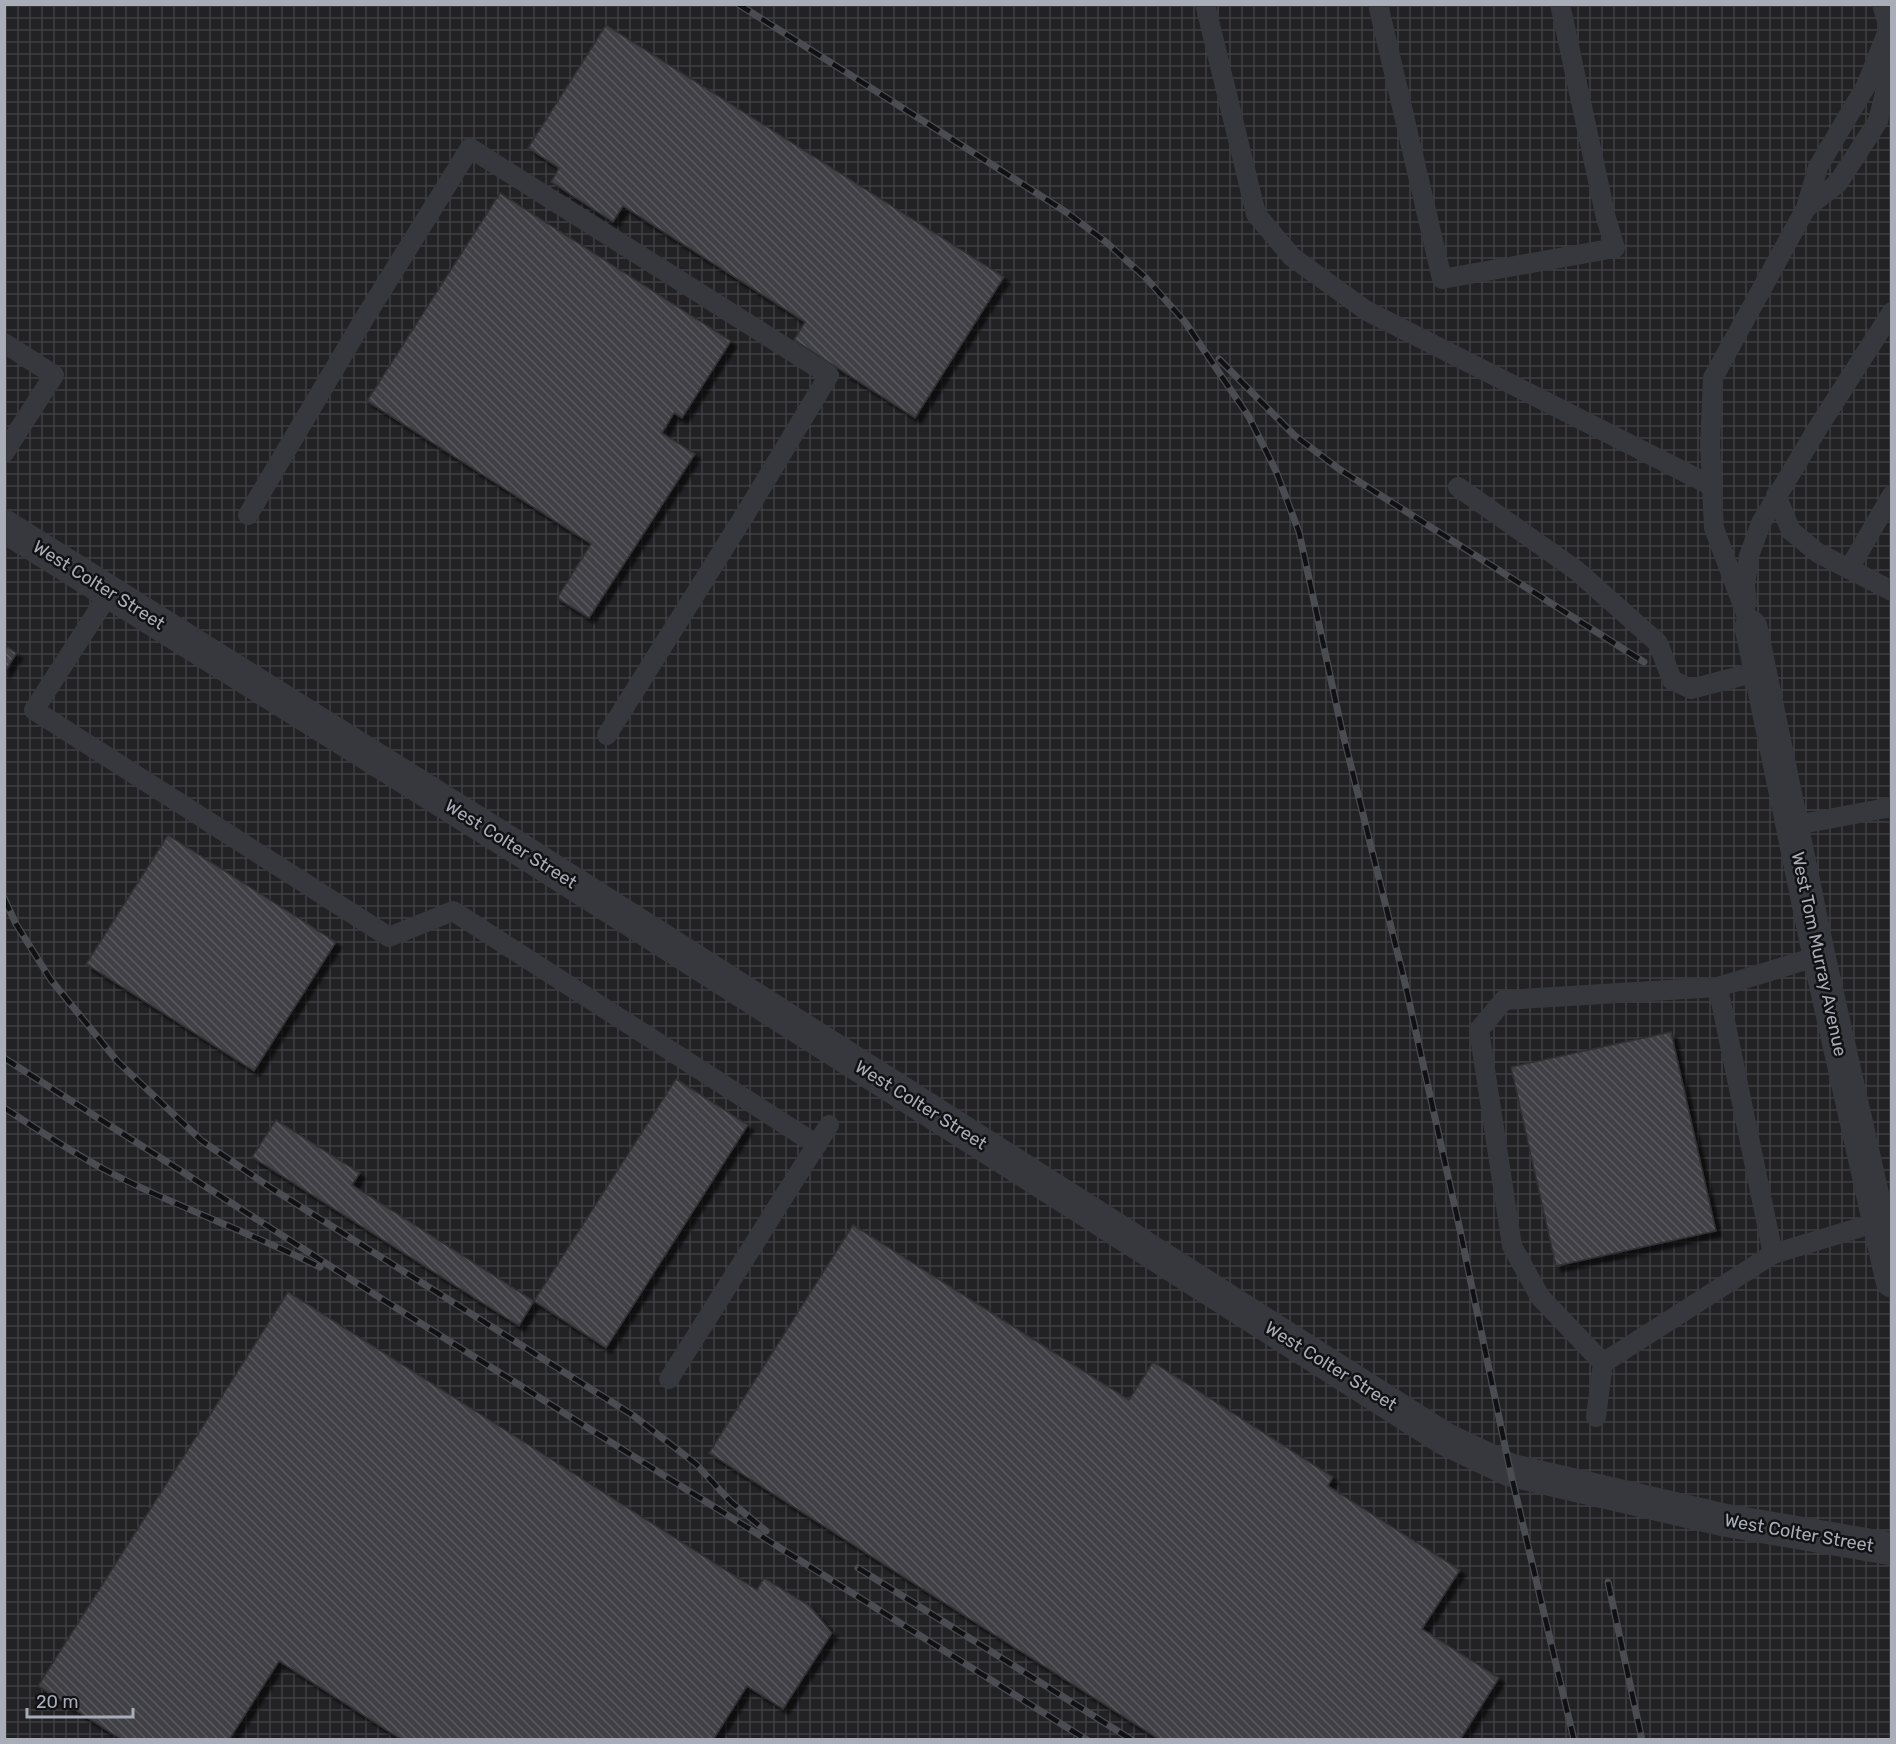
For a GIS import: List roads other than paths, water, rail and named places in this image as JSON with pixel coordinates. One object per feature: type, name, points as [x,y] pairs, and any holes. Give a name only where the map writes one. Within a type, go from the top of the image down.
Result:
[{"type":"street","name":"West Colter Street","points":[[4,526],[532,857],[1445,1438],[1510,1470],[1724,1520],[1892,1549]]},
{"type":"street","name":"West Tom Murray Avenue","points":[[1750,627],[1819,956],[1892,1281]]},
{"type":"lane","points":[[1205,4],[1256,214],[1292,257],[1367,311],[1712,486]]},
{"type":"lane","points":[[1378,4],[1442,279],[1615,248],[1606,218],[1560,4]]},
{"type":"lane","points":[[1806,208],[1838,183],[1878,121],[1889,87],[1890,73],[1890,28],[1882,4]]},
{"type":"lane","points":[[1750,627],[1714,528],[1710,446],[1713,378],[1806,208],[1818,167],[1866,86],[1890,28]]},
{"type":"lane","points":[[248,515],[364,319],[470,148],[829,375],[607,735]]},
{"type":"lane","points":[[1750,627],[1745,586],[1749,556],[1761,523],[1776,495],[1892,312]]},
{"type":"lane","points":[[4,343],[54,375],[4,453]]},
{"type":"lane","points":[[1458,487],[1576,570],[1658,643],[1672,680],[1691,690],[1760,672]]},
{"type":"lane","points":[[1776,495],[1791,531],[1818,553],[1892,591]]},
{"type":"lane","points":[[1849,569],[1892,495]]},
{"type":"lane","points":[[110,592],[34,710],[389,937],[453,911],[817,1145]]},
{"type":"lane","points":[[1791,826],[1892,807]]},
{"type":"lane","points":[[1603,1363],[1540,1297],[1512,1246],[1479,1030],[1504,1000],[1718,987],[1819,956]]},
{"type":"lane","points":[[1718,987],[1773,1254]]},
{"type":"lane","points":[[669,1379],[829,1125]]},
{"type":"lane","points":[[1596,1417],[1603,1363],[1773,1254],[1878,1222]]},
{"type":"railway","points":[[738,4],[1066,212],[1106,242],[1146,278],[1185,322],[1249,417],[1276,471],[1299,532],[1341,726],[1405,983],[1510,1470],[1574,1740]]},
{"type":"railway","points":[[1219,359],[1294,435],[1339,469],[1644,662]]},
{"type":"railway","points":[[4,898],[16,924],[51,980],[118,1062],[202,1141],[271,1188],[634,1416],[696,1464],[731,1502],[766,1531]]},
{"type":"railway","points":[[4,1058],[374,1294],[1087,1740]]},
{"type":"railway","points":[[4,1108],[111,1173],[320,1267]]},
{"type":"railway","points":[[858,1568],[1132,1740]]},
{"type":"railway","points":[[1608,1582],[1642,1740]]}]
